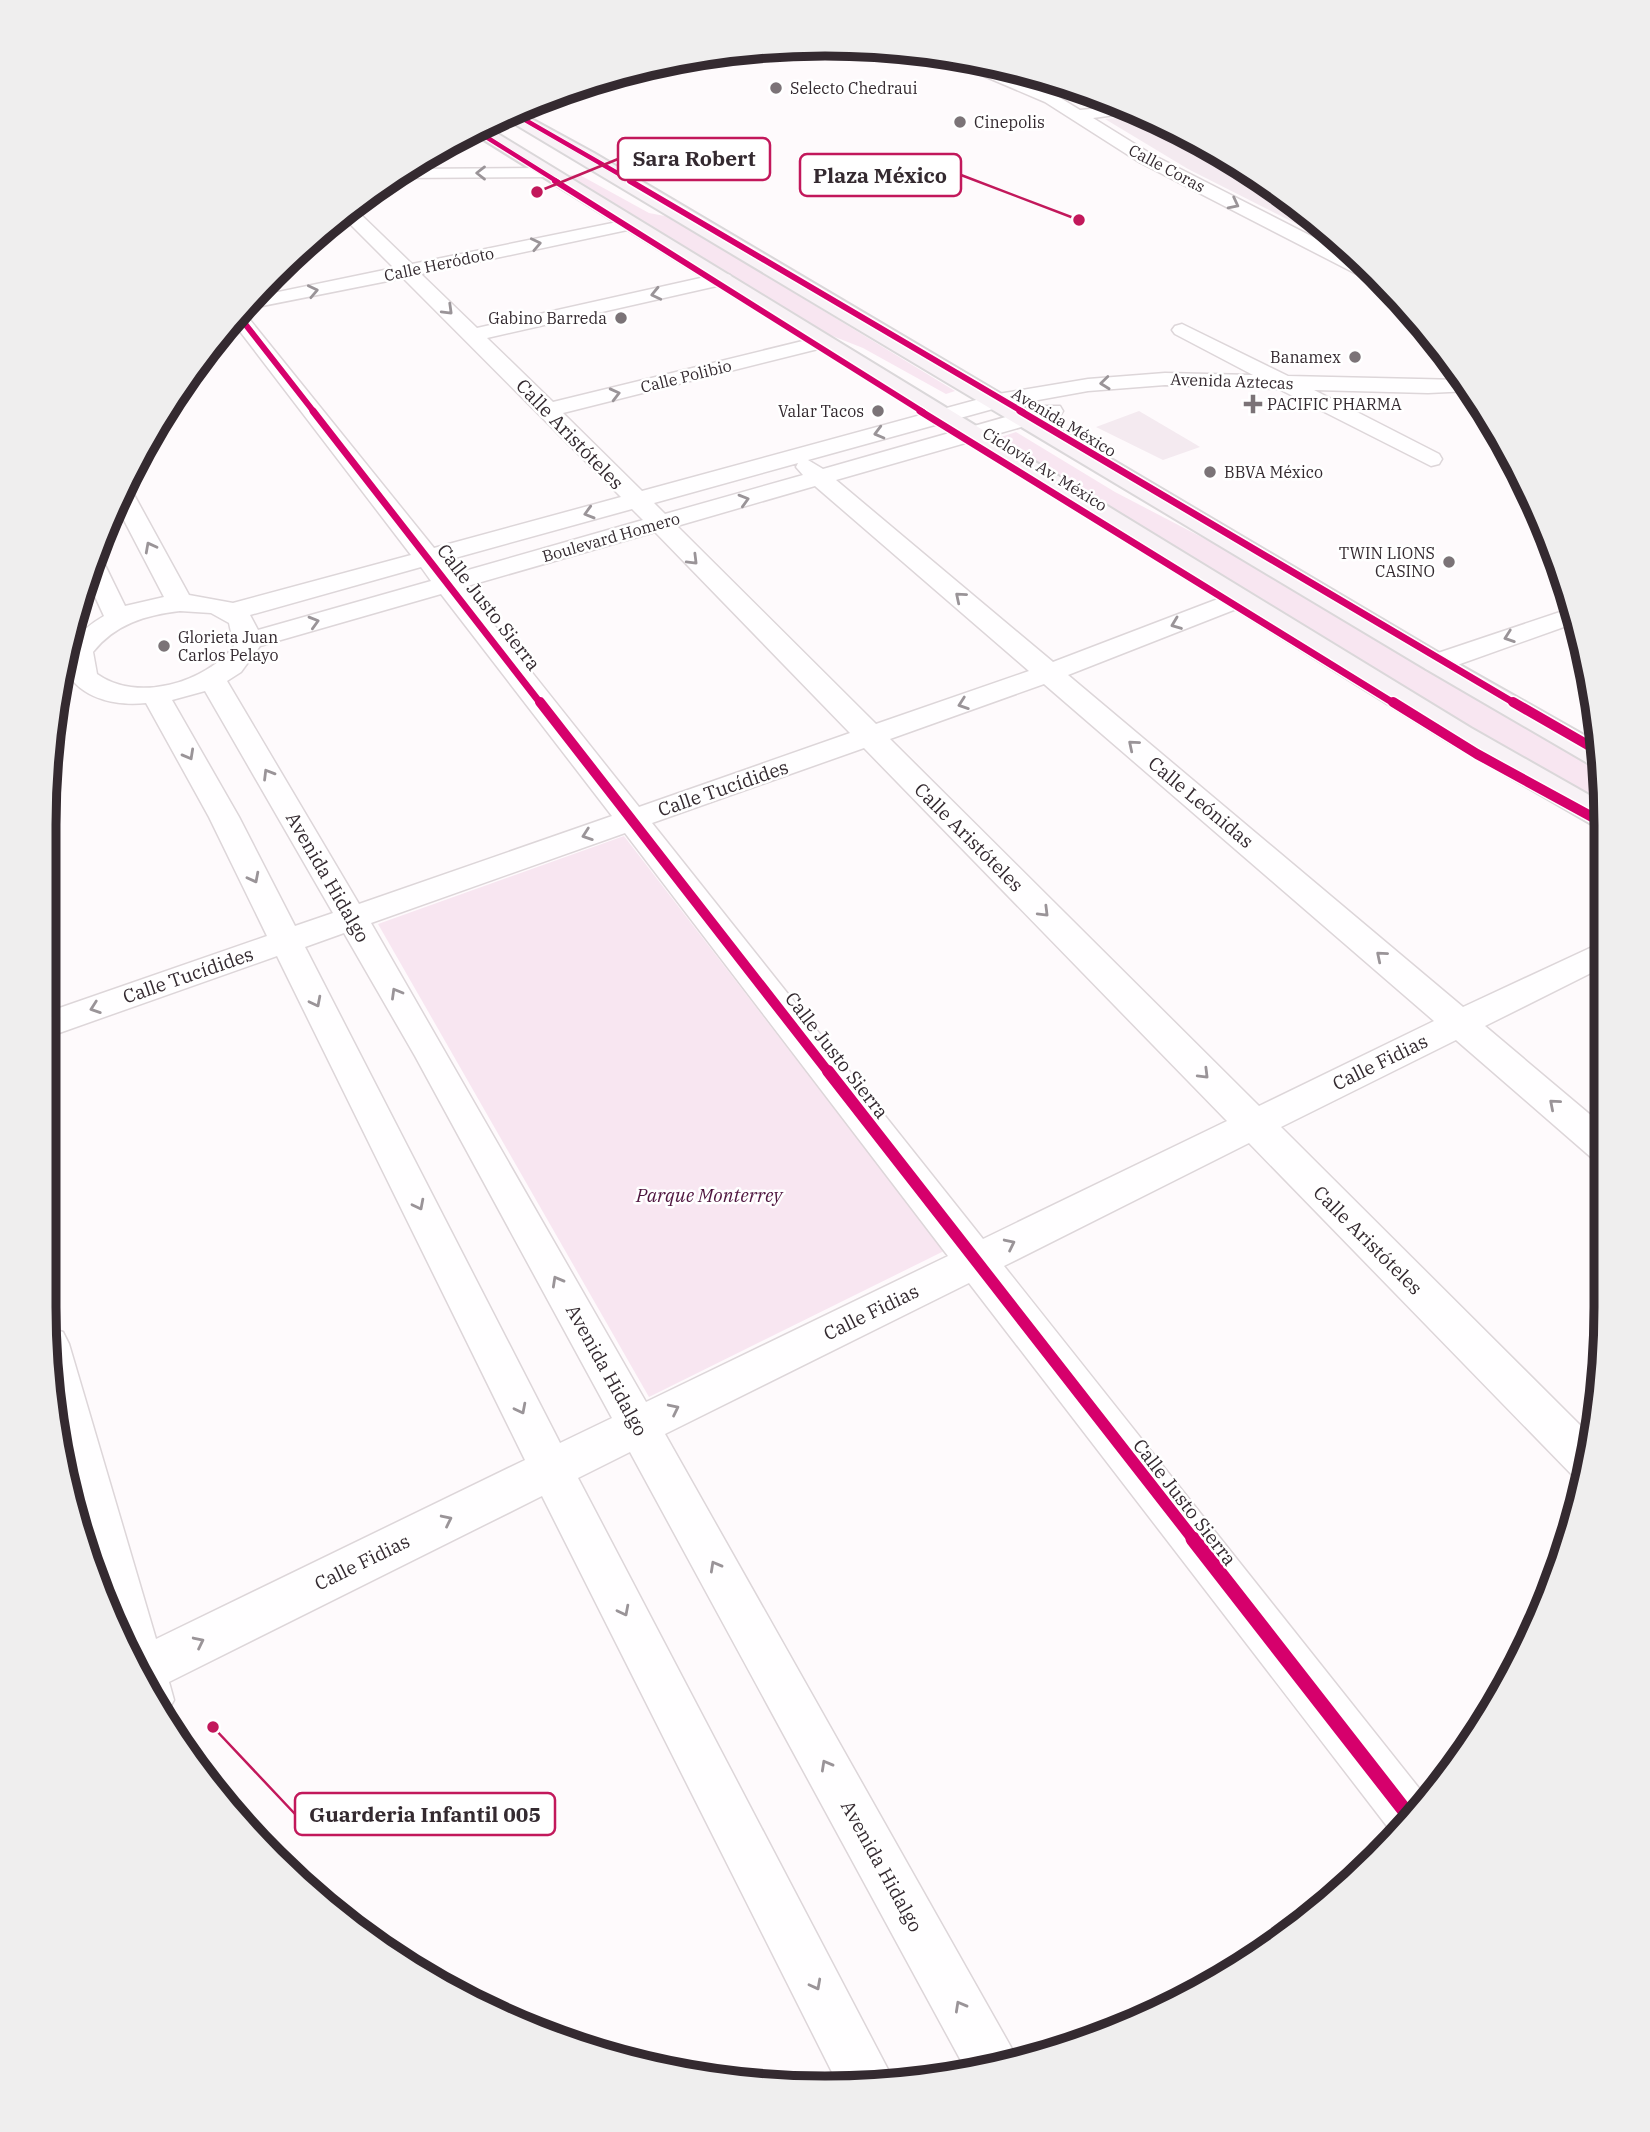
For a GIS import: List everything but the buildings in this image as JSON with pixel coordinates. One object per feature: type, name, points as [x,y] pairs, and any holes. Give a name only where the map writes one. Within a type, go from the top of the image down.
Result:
[{"type":"main road","name":"Avenida México","points":[[520,120],[682,214],[1010,414]]},
{"type":"main road","points":[[498,129],[555,161],[571,163],[587,157]]},
{"type":"main road","points":[[487,134],[1461,735],[1593,811]]},
{"type":"main road","points":[[550,173],[586,172],[650,211],[682,214]]},
{"type":"main road","points":[[823,342],[858,349],[945,397],[974,407],[1010,414],[1022,431],[1172,520],[1234,543],[1590,751]]},
{"type":"main road","points":[[945,415],[1010,414]]},
{"type":"street","name":"Calle Coras","points":[[995,76],[1051,99],[1146,158],[1338,253]]},
{"type":"street","points":[[1079,115],[1111,112]]},
{"type":"street","points":[[417,174],[550,173]]},
{"type":"street","name":"Calle Aristóteles","points":[[354,218],[548,410],[1580,1453]]},
{"type":"street","name":"Calle Heródoto","points":[[262,302],[632,224]]},
{"type":"street","points":[[473,335],[723,279]]},
{"type":"street","name":"Calle Justo Sierra","points":[[244,322],[1405,1811]]},
{"type":"street","points":[[1181,330],[1431,459]]},
{"type":"street","name":"Calle Polibio","points":[[548,410],[823,342]]},
{"type":"street","name":"Avenida Aztecas","points":[[1010,414],[1088,385],[1135,380],[1455,386]]},
{"type":"street","name":"Avenida Aztecas","points":[[1010,414],[1129,397],[1466,401]]},
{"type":"street","name":"Boulevard Homero","points":[[248,641],[635,500],[974,407],[1010,414]]},
{"type":"street","name":"Boulevard Homero","points":[[230,612],[658,524],[975,434],[1010,414]]},
{"type":"street","name":"Calle Leónidas","points":[[795,457],[1594,1139]]},
{"type":"street","points":[[127,504],[180,603]]},
{"type":"street","points":[[98,576],[118,618]]},
{"type":"street","name":"Calle Tucídides","points":[[56,1022],[1049,673],[1240,599]]},
{"type":"street","points":[[75,656],[79,671],[97,688],[113,694],[156,695],[185,690],[212,679],[236,661],[248,641],[247,630],[241,620],[230,612],[199,603],[180,603],[148,608],[118,618],[77,649]]},
{"type":"street","points":[[1436,663],[1565,618]]},
{"type":"street","name":"Avenida Hidalgo","points":[[212,679],[352,918],[989,2058]]},
{"type":"street","points":[[68,696],[97,688]]},
{"type":"street","points":[[156,695],[224,817],[551,1469],[863,2074]]},
{"type":"street","name":"Calle Fidias","points":[[151,1677],[551,1469],[1594,957]]},
{"type":"street","points":[[61,1387],[131,1637]]},
{"type":"shaded area","points":[[1124,117],[1210,159],[1252,186],[1316,234],[1188,169],[1105,119]]},
{"type":"shaded area","points":[[1139,411],[1200,447],[1163,460],[1096,427]]},
{"type":"green space","points":[[578,174],[649,213],[670,217],[955,391],[946,394],[863,348],[830,335],[767,300],[566,176]]},
{"type":"green space","points":[[1016,432],[1115,492],[1209,541],[1227,545],[1478,699],[1590,757],[1593,799],[1347,657],[992,440]]},
{"type":"green space","name":"Parque Monterrey","points":[[624,836],[944,1251],[649,1397],[378,924]]},
{"type":"cycle path","points":[[523,119],[1589,746]]},
{"type":"cycle path","name":"Ciclovía Av. México","points":[[484,136],[896,396],[1477,754],[1594,818]]},
{"type":"cycle path","points":[[244,322],[1405,1811]]},
{"type":"place","name":"Selecto Chedraui","points":[[776,88]]},
{"type":"place","name":"Cinepolis","points":[[960,122]]},
{"type":"place","name":"Sara Robert","points":[[537,192]]},
{"type":"place","name":"Plaza México","points":[[1079,220]]},
{"type":"place","name":"Gabino Barreda","points":[[621,318]]},
{"type":"place","name":"Banamex","points":[[1355,357]]},
{"type":"place","name":"PACIFIC PHARMA","points":[[1253,404]]},
{"type":"place","name":"Valar Tacos","points":[[878,411]]},
{"type":"place","name":"BBVA México","points":[[1210,472]]},
{"type":"place","name":"TWIN LIONS CASINO","points":[[1449,562]]},
{"type":"place","name":"Glorieta Juan Carlos Pelayo","points":[[164,646]]},
{"type":"place","name":"Guarderia Infantil 005","points":[[213,1727]]}]
